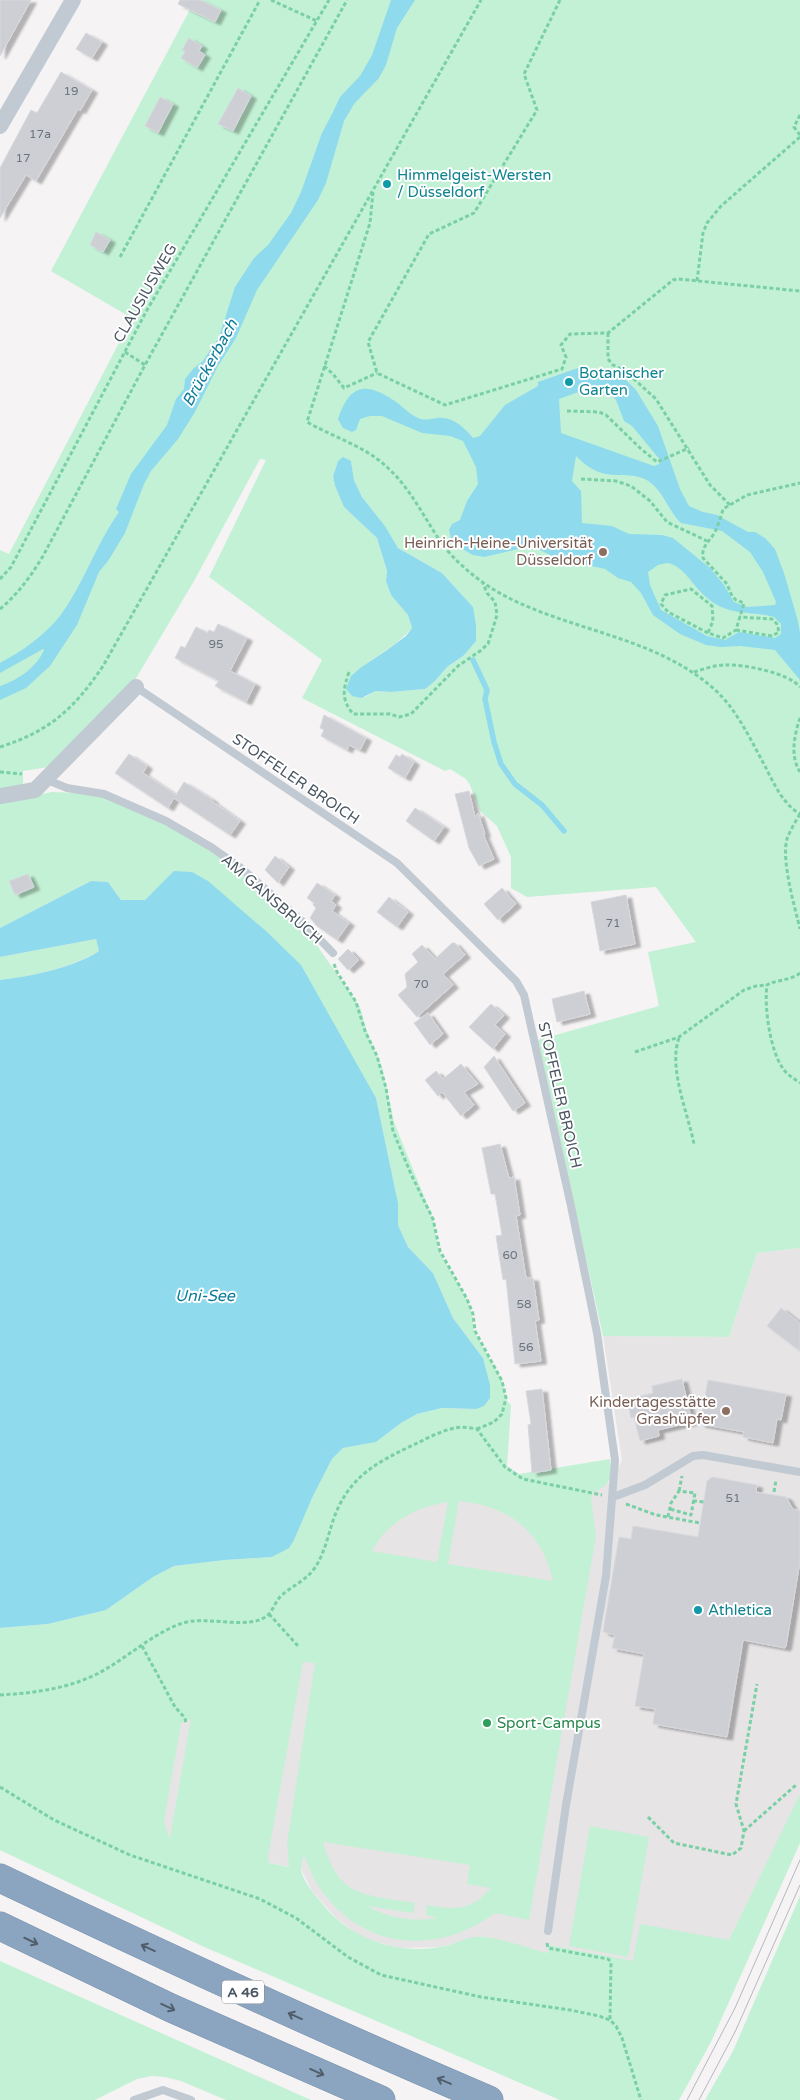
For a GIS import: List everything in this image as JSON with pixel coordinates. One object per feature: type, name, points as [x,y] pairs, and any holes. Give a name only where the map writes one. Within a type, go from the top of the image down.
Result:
[{"type":"highway","name":"A 46","points":[[0,1878],[198,1972],[369,2049],[489,2100]]},
{"type":"highway","points":[[0,1926],[171,2008],[381,2100]]},
{"type":"street","points":[[0,126],[73,0]]},
{"type":"street","points":[[0,796],[35,790],[136,687]]},
{"type":"lane","name":"STOFFELER BROICH","points":[[136,687],[397,863],[516,981],[524,995],[572,1206],[597,1333],[615,1460],[606,1576],[566,1805],[548,1931]]},
{"type":"lane","name":"AM GANSBRUCH","points":[[45,779],[68,788],[104,794],[166,821],[211,847],[241,868],[302,921],[333,953]]},
{"type":"lane","points":[[613,1497],[644,1485],[693,1456],[703,1455],[800,1472]]},
{"type":"lane","points":[[134,2100],[163,2090],[191,2100]]},
{"type":"path","points":[[120,257],[260,0]]},
{"type":"path","points":[[271,0],[317,22]]},
{"type":"path","name":"CLAUSIUSWEG","points":[[0,579],[12,567],[147,310],[329,0]]},
{"type":"path","points":[[0,609],[12,599],[32,574],[346,0]]},
{"type":"path","points":[[0,747],[35,734],[51,724],[71,708],[103,666],[481,0]]},
{"type":"path","points":[[560,0],[524,74],[536,110],[474,213],[429,234],[368,342],[377,373],[446,406],[562,369],[566,357],[561,346],[570,334],[608,334],[673,280],[800,292]]},
{"type":"path","points":[[697,281],[703,233],[707,223],[721,206],[800,136],[794,127],[800,115]]},
{"type":"path","points":[[373,189],[370,223],[307,422],[332,435],[356,444],[388,468],[402,483],[444,546],[483,582],[511,599],[647,648],[693,672],[715,690],[744,727],[788,805],[800,814],[787,840],[786,847],[788,874],[800,930]]},
{"type":"path","points":[[608,334],[608,359],[656,399],[689,448],[710,485],[730,505]]},
{"type":"path","points":[[124,352],[145,365]]},
{"type":"path","points":[[324,366],[344,388],[377,373]]},
{"type":"path","points":[[567,411],[599,412],[606,415],[657,462],[689,448]]},
{"type":"path","points":[[581,479],[616,481],[631,486],[650,501],[667,522],[707,541]]},
{"type":"path","points":[[736,630],[744,603],[732,596],[727,584],[703,558],[702,552],[716,529],[723,509],[747,495],[800,483]]},
{"type":"path","points":[[349,672],[343,689],[346,706],[354,714],[390,714],[400,717],[411,714],[458,666],[488,644],[497,615],[494,602],[487,593],[483,582]]},
{"type":"path","points":[[708,633],[713,621],[712,606],[691,589],[665,595],[661,604],[664,608],[708,633],[723,638],[736,630],[772,636],[778,632],[778,624],[772,619],[740,615]]},
{"type":"path","points":[[693,672],[725,665],[746,667],[780,675],[796,682],[800,688]]},
{"type":"path","points":[[800,718],[794,748],[795,765],[800,772]]},
{"type":"path","points":[[0,1695],[30,1693],[59,1688],[82,1680],[104,1671],[181,1623],[206,1620],[254,1621],[269,1614],[280,1597],[314,1570],[322,1557],[339,1506],[349,1489],[362,1474],[379,1461],[437,1434],[457,1427],[477,1429],[494,1422],[502,1414],[506,1398],[502,1380],[475,1330],[473,1314],[467,1299],[440,1251],[433,1219],[393,1131],[386,1088],[377,1056],[365,1031],[356,1002],[334,966],[333,953]]},
{"type":"path","points":[[635,1052],[679,1037],[744,990],[767,985],[777,980],[789,979],[800,973]]},
{"type":"path","points":[[767,985],[766,996],[776,1054],[782,1068],[800,1083]]},
{"type":"path","points":[[679,1037],[675,1058],[678,1084],[689,1119],[694,1144]]},
{"type":"path","points":[[477,1429],[505,1467],[523,1479],[613,1497],[632,1508],[668,1518],[700,1523]]},
{"type":"path","points":[[668,1518],[671,1503],[679,1490],[681,1480]]},
{"type":"path","points":[[670,1508],[691,1515],[695,1493],[679,1490]]},
{"type":"path","points":[[693,1500],[704,1502]]},
{"type":"path","points":[[269,1614],[298,1646]]},
{"type":"path","points":[[142,1646],[174,1707],[185,1718],[186,1724]]},
{"type":"path","points":[[648,1817],[674,1843],[732,1854],[741,1848],[744,1831],[736,1804],[757,1684]]},
{"type":"path","points":[[744,1831],[796,1785]]},
{"type":"path","points":[[0,1787],[54,1820],[113,1848],[260,1899],[296,1918],[348,1957],[381,1974],[480,1997],[570,2010],[610,2020],[616,2026],[622,2038],[641,2100]]},
{"type":"path","points":[[548,1948],[608,1959],[611,1962],[610,2020]]},
{"type":"shaded area","points":[[800,1248],[800,1798],[717,1964],[644,1965],[549,1945],[547,1953],[484,1937],[440,1947],[399,1948],[370,1940],[356,1933],[337,1919],[312,1891],[301,1869],[165,1843],[85,1698],[363,1505],[594,1487],[612,1482],[622,1460],[603,1336],[729,1337],[757,1253]]},
{"type":"green space","points":[[195,0],[800,0],[800,1248],[757,1253],[729,1337],[603,1336],[538,1040],[659,1006],[648,952],[696,942],[656,887],[527,897],[511,888],[511,857],[497,826],[480,811],[466,779],[450,769],[445,771],[302,698],[322,660],[209,577],[266,460],[260,459],[194,581],[132,685],[49,767],[23,771],[23,786],[0,790],[0,550],[9,554],[132,318],[51,271]],"holes":[[[338,461],[351,461],[354,480],[362,497],[385,526],[398,548],[442,573],[473,607],[463,656],[447,667],[425,689],[391,692],[376,691],[365,697],[351,676],[398,641],[412,628],[408,615],[391,595],[386,581],[387,571],[377,538],[344,507],[335,486],[333,476]]]},
{"type":"green space","points":[[52,792],[82,793],[107,798],[165,822],[211,848],[299,920],[360,1007],[368,1035],[382,1067],[394,1122],[433,1219],[439,1251],[467,1299],[472,1314],[474,1331],[502,1380],[507,1401],[511,1405],[507,1466],[519,1474],[610,1459],[611,1476],[604,1486],[593,1493],[591,1499],[596,1536],[529,1920],[495,1913],[474,1926],[451,1935],[429,1940],[406,1940],[384,1936],[362,1927],[343,1914],[321,1890],[304,1855],[301,1868],[302,1874],[315,1895],[332,1915],[345,1925],[374,1941],[390,1946],[423,1949],[446,1946],[472,1937],[484,1937],[547,1953],[549,1945],[633,1961],[640,1924],[729,1940],[800,1794],[800,1843],[712,2040],[679,2100],[560,2100],[202,1946],[0,1850],[0,1628],[48,1624],[106,1610],[153,1577],[174,1566],[272,1557],[312,1498],[332,1459],[343,1448],[376,1442],[401,1423],[417,1414],[442,1408],[476,1409],[483,1358],[453,1318],[433,1273],[408,1247],[398,1225],[398,1203],[376,1098],[175,871],[145,900],[121,900],[108,882],[91,881],[0,928],[0,803]],"holes":[[[459,1501],[493,1509],[508,1515],[521,1524],[541,1548],[553,1581],[448,1564]],[[448,1502],[437,1562],[372,1551],[378,1541],[394,1524],[414,1512]],[[303,1662],[315,1663],[287,1843],[289,1867],[269,1863],[268,1856]],[[191,1719],[170,1837],[164,1821],[181,1723]],[[323,1842],[470,1865],[467,1884],[491,1888],[484,1896],[462,1907],[446,1908],[427,1905],[426,1915],[438,1918],[420,1920],[393,1917],[367,1906],[413,1913],[415,1903],[368,1895],[346,1884],[329,1861]]]},
{"type":"green space","points":[[96,939],[99,951],[89,957],[38,974],[0,980],[0,957]]},
{"type":"green space","points":[[590,1826],[649,1837],[628,1957],[569,1946]]},
{"type":"green space","points":[[800,1896],[800,2100],[705,2100],[733,2051]]},
{"type":"green space","points":[[0,1961],[311,2100],[226,2100],[181,2081],[152,2076],[137,2079],[95,2100],[0,2100]]},
{"type":"water","name":"Brückerbach","points":[[391,0],[415,0],[397,28],[386,65],[379,78],[354,104],[344,121],[326,183],[318,200],[257,290],[236,338],[218,366],[195,412],[178,439],[151,471],[125,533],[99,572],[77,625],[50,666],[26,688],[0,700],[0,686],[31,668],[44,650],[0,673],[0,663],[40,636],[54,623],[68,604],[103,537],[119,512],[116,509],[131,474],[167,425],[176,399],[184,389],[185,379],[203,361],[219,337],[235,287],[254,258],[268,245],[291,213],[301,192],[322,133],[340,97],[360,76],[372,55]]},
{"type":"water","points":[[578,368],[595,374],[606,373],[623,377],[636,390],[658,426],[680,489],[689,506],[717,515],[748,532],[755,532],[765,538],[775,549],[798,621],[800,633],[800,680],[775,650],[706,645],[680,634],[653,615],[641,593],[631,582],[618,578],[605,569],[559,559],[531,546],[484,557],[473,555],[464,550],[451,538],[449,530],[452,524],[460,520],[467,501],[478,484],[476,467],[463,441],[450,436],[422,433],[382,416],[370,416],[360,419],[356,430],[352,432],[343,428],[338,419],[349,397],[362,389],[370,389],[388,397],[418,418],[425,420],[442,418],[453,421],[462,426],[473,438],[480,436],[505,405],[538,386],[538,382]],"holes":[[[598,385],[607,388],[616,400],[624,421],[632,426],[661,461],[659,464],[654,466],[561,433],[559,399]],[[576,456],[582,462],[602,473],[640,477],[651,483],[656,487],[681,523],[722,531],[750,552],[763,572],[776,602],[775,605],[747,607],[734,602],[724,585],[710,568],[673,538],[662,535],[629,534],[612,526],[582,523],[581,491],[572,481]],[[667,563],[678,568],[713,603],[738,612],[774,617],[781,624],[781,634],[775,638],[739,632],[725,640],[707,636],[661,610],[650,585],[648,572],[658,565]]]},
{"type":"water","points":[[343,457],[351,461],[354,480],[362,497],[385,526],[398,548],[442,573],[473,607],[476,641],[463,656],[447,667],[425,689],[391,692],[376,691],[361,698],[352,696],[346,689],[351,676],[406,636],[412,628],[408,615],[391,595],[386,581],[387,571],[377,538],[344,507],[335,486],[333,476],[338,461]]},
{"type":"water","name":"Uni-See","points":[[174,871],[192,872],[208,881],[266,931],[301,965],[376,1098],[398,1203],[398,1225],[408,1247],[433,1273],[453,1318],[483,1358],[490,1385],[490,1398],[484,1406],[476,1409],[442,1408],[417,1414],[401,1423],[376,1442],[343,1448],[332,1459],[289,1548],[272,1557],[174,1566],[153,1577],[106,1610],[48,1624],[0,1628],[0,980],[38,974],[78,962],[99,951],[96,939],[0,957],[0,928],[91,881],[108,882],[121,900],[145,900]]},
{"type":"building","points":[[0,0],[31,0],[0,56]]},
{"type":"building","points":[[180,0],[200,0],[221,10],[215,22],[178,4]]},
{"type":"building","points":[[86,33],[102,42],[92,58],[76,49]]},
{"type":"building","points":[[189,38],[202,46],[199,51],[205,55],[197,68],[181,58],[185,52],[182,50]]},
{"type":"building","points":[[61,72],[92,90],[80,111],[78,109],[36,181],[26,175],[0,218],[0,168],[31,110],[37,113]]},
{"type":"building","points":[[238,88],[251,96],[233,131],[218,124]]},
{"type":"building","points":[[160,97],[173,104],[158,133],[145,126]]},
{"type":"building","points":[[96,232],[110,240],[103,252],[90,245]]},
{"type":"building","points":[[218,624],[247,638],[230,671],[255,684],[246,702],[215,686],[219,681],[175,658],[181,646],[185,648],[196,627],[208,633],[209,630],[214,632]]},
{"type":"building","points":[[324,715],[366,738],[360,750],[349,745],[347,750],[321,736],[324,730],[320,728]]},
{"type":"building","points":[[129,754],[147,766],[143,773],[176,795],[184,782],[213,800],[240,821],[230,835],[174,798],[168,808],[115,773]]},
{"type":"building","points":[[402,754],[414,762],[405,778],[388,768],[396,755],[400,757]]},
{"type":"building","points":[[469,791],[475,817],[478,813],[485,834],[483,834],[494,859],[479,866],[469,848],[455,794]]},
{"type":"building","points":[[415,808],[444,827],[434,841],[406,821]]},
{"type":"building","points":[[275,856],[289,867],[278,883],[265,870]]},
{"type":"building","points":[[28,874],[34,887],[15,895],[9,881]]},
{"type":"building","points":[[317,883],[335,895],[331,901],[336,905],[332,911],[349,923],[337,940],[317,926],[310,918],[316,908],[313,905],[314,903],[307,898]]},
{"type":"building","points":[[502,888],[516,904],[498,920],[484,904]]},
{"type":"building","points":[[626,895],[635,944],[600,951],[591,902]]},
{"type":"building","points":[[389,897],[408,912],[397,927],[377,912]]},
{"type":"building","points":[[452,943],[455,943],[465,955],[443,974],[453,985],[417,1017],[398,995],[407,987],[405,974],[418,962],[412,954],[422,945],[435,959]]},
{"type":"building","points":[[348,949],[359,960],[348,970],[338,959]]},
{"type":"building","points":[[584,991],[590,1014],[557,1022],[552,999]]},
{"type":"building","points":[[491,1004],[504,1015],[495,1025],[505,1034],[493,1049],[469,1027]]},
{"type":"building","points":[[428,1013],[443,1034],[430,1045],[414,1023]]},
{"type":"building","points":[[494,1056],[525,1103],[513,1111],[484,1067]]},
{"type":"building","points":[[461,1064],[478,1084],[464,1092],[474,1105],[461,1116],[442,1092],[438,1096],[425,1080],[436,1071],[443,1079]]},
{"type":"building","points":[[500,1144],[509,1178],[514,1177],[520,1215],[516,1216],[526,1278],[533,1278],[539,1320],[535,1321],[541,1361],[515,1364],[506,1279],[503,1280],[496,1236],[502,1235],[495,1194],[491,1194],[482,1148]]},
{"type":"building","points":[[781,1308],[800,1323],[800,1351],[767,1326]]},
{"type":"building","points":[[682,1379],[692,1422],[658,1430],[659,1436],[640,1441],[634,1417],[631,1418],[627,1399],[653,1393],[652,1386]]},
{"type":"building","points":[[708,1380],[786,1394],[781,1420],[777,1419],[773,1443],[743,1437],[744,1432],[700,1424]]},
{"type":"building","points":[[542,1389],[551,1470],[532,1473],[528,1425],[531,1424],[526,1391]]},
{"type":"building","name":"Athletica","points":[[712,1477],[757,1485],[756,1492],[786,1497],[793,1509],[800,1511],[800,1561],[786,1646],[785,1648],[743,1640],[727,1737],[653,1724],[655,1709],[635,1706],[644,1654],[612,1648],[615,1635],[603,1632],[619,1537],[631,1539],[633,1526],[698,1537],[707,1481]]},
{"type":"waterway","points":[[473,660],[487,690],[485,699],[494,742],[501,764],[515,784],[542,805],[564,831]]},
{"type":"tram line","points":[[687,2100],[735,2008],[800,1860]]},
{"type":"tram line","points":[[699,2100],[735,2032],[800,1885]]},
{"type":"place","name":"Himmelgeist-Wersten / Düsseldorf","points":[[387,184]]},
{"type":"place","name":"Botanischer Garten","points":[[569,382]]},
{"type":"place","name":"Heinrich-Heine-Universität Düsseldorf","points":[[603,552]]},
{"type":"place","name":"Kindertagesstätte Grashüpfer","points":[[726,1411]]},
{"type":"place","name":"Athletica","points":[[698,1610]]},
{"type":"place","name":"Sport-Campus","points":[[487,1723]]}]
